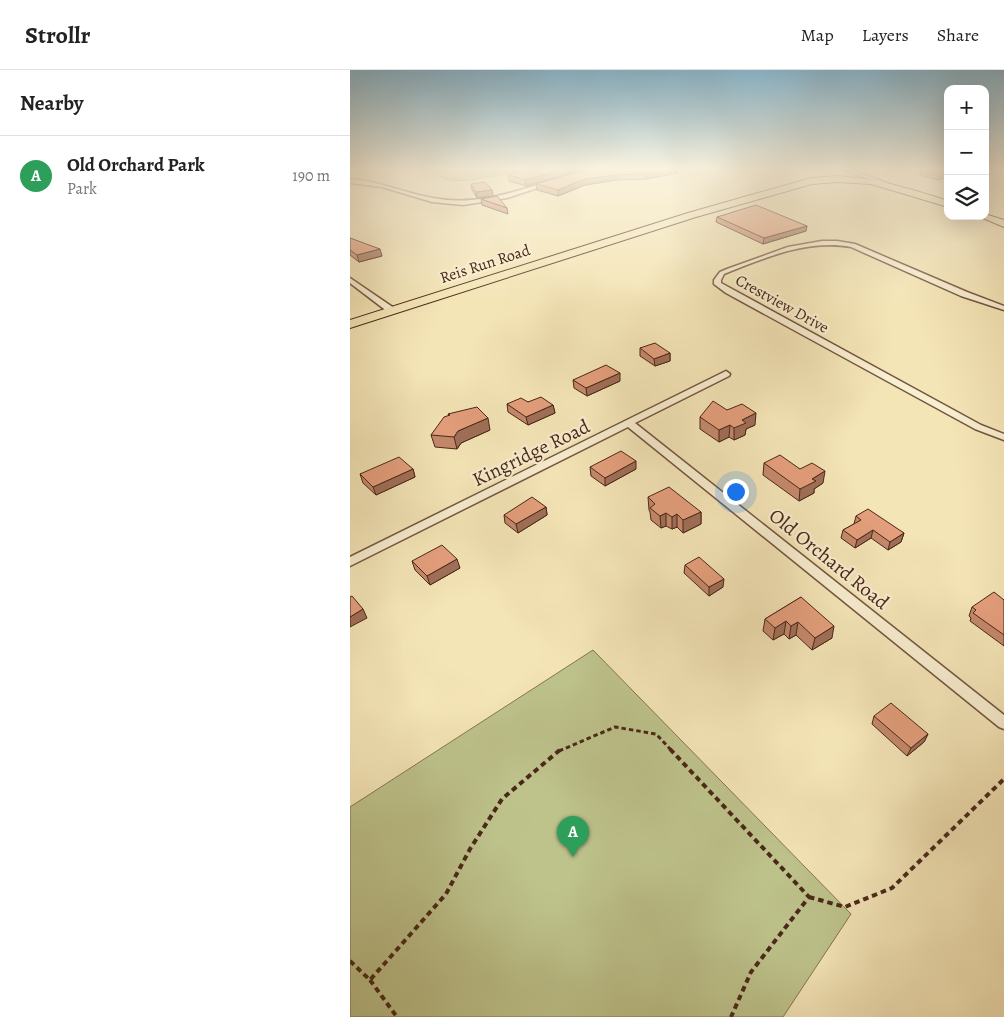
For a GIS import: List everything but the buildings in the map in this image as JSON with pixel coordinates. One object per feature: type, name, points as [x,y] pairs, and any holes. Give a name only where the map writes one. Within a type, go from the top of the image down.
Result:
[{"type":"main road","name":"Reis Run Road","points":[[350,324],[707,212]]},
{"type":"main road","points":[[989,219],[1004,224]]},
{"type":"street","name":"Crestview Drive","points":[[1004,308],[964,294],[853,245],[833,242],[812,243],[729,270],[722,273],[717,280],[718,284],[738,296],[978,427],[1004,437]]},
{"type":"street","points":[[350,280],[391,310]]},
{"type":"street","name":"Kingridge Road","points":[[350,562],[630,424],[726,374]]},
{"type":"street","name":"Old Orchard Road","points":[[630,424],[1004,723]]},
{"type":"path","points":[[370,980],[446,894],[502,799],[561,749],[615,727],[656,734],[809,897],[845,907],[892,888],[1004,779]]},
{"type":"path","points":[[731,1017],[751,972],[809,897]]},
{"type":"path","points":[[350,961],[370,980],[397,1017]]},
{"type":"green space","points":[[593,650],[851,914],[783,1017],[350,1017],[350,807]]},
{"type":"place","name":"Old Orchard Park","points":[[573,857]]}]
